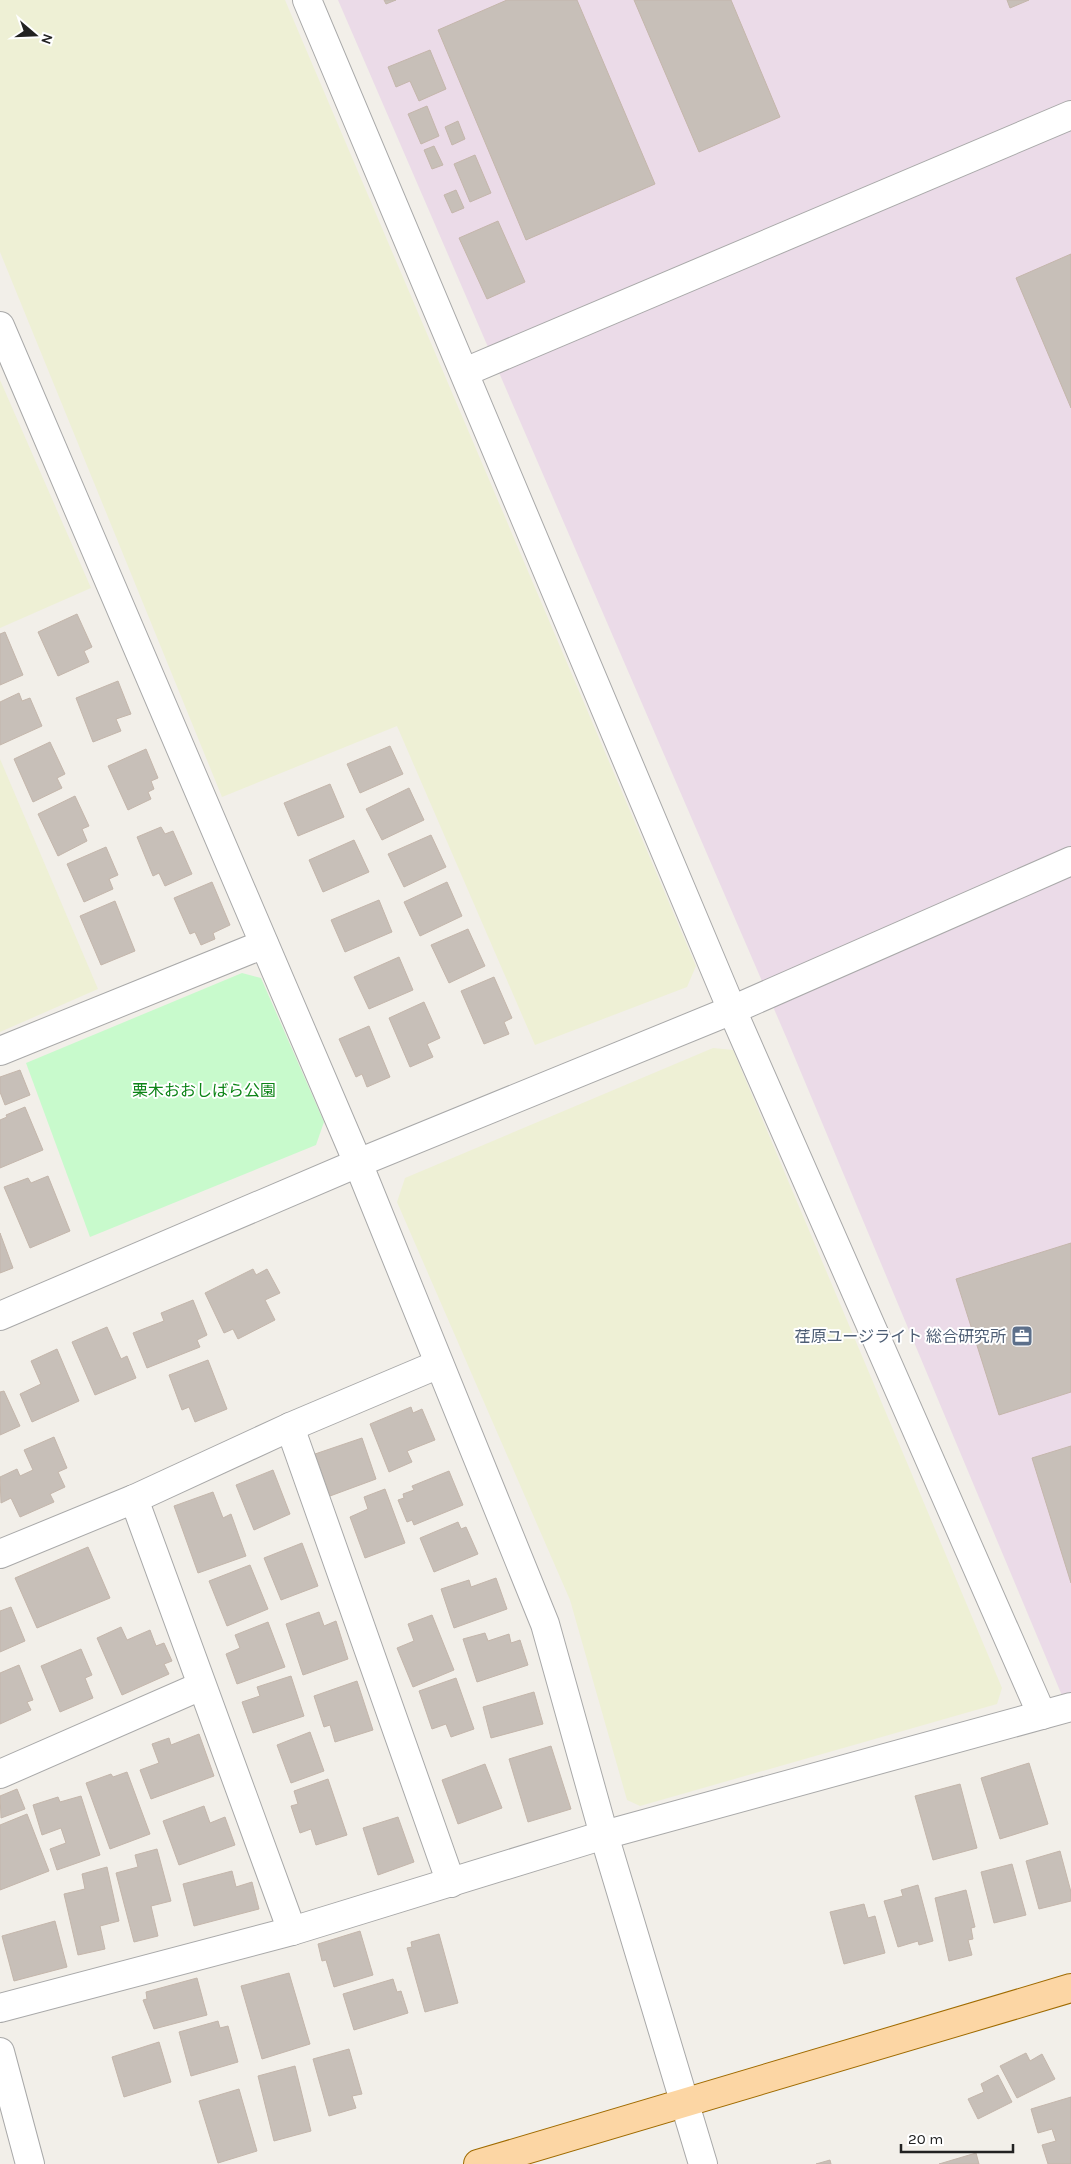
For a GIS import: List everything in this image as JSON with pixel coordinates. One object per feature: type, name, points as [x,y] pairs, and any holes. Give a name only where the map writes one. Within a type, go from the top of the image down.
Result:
[{"type":"main road","points":[[478,2164],[1071,1988]]},
{"type":"street","points":[[307,0],[732,1010],[1042,1715]]},
{"type":"street","points":[[465,372],[1071,114]]},
{"type":"street","points":[[0,326],[358,1163],[545,1624],[604,1835],[703,2164]]},
{"type":"street","points":[[0,1316],[358,1163],[732,1010],[1071,861]]},
{"type":"street","points":[[0,1051],[264,944]]},
{"type":"street","points":[[0,1554],[134,1499],[290,1428],[439,1364]]},
{"type":"street","points":[[290,1428],[451,1883]]},
{"type":"street","points":[[134,1499],[292,1930]]},
{"type":"street","points":[[0,1774],[201,1686]]},
{"type":"street","points":[[0,2008],[292,1930],[604,1835],[1071,1707]]},
{"type":"street","points":[[0,2052],[30,2164]]},
{"type":"shaded area","points":[[338,0],[1071,0],[1071,1696],[1063,1698],[787,1039]]},
{"type":"green space","points":[[0,0],[285,0],[696,966],[687,987],[535,1045],[397,726],[222,797],[0,252]]},
{"type":"green space","points":[[0,380],[91,588],[0,628]]},
{"type":"green space","points":[[0,759],[98,989],[0,1032]]},
{"type":"green space","name":"栗木おおしばら公園","points":[[242,973],[261,978],[324,1122],[316,1145],[90,1237],[26,1063]]},
{"type":"green space","points":[[713,1048],[733,1050],[1002,1688],[997,1704],[640,1806],[627,1800],[570,1600],[397,1202],[405,1178]]},
{"type":"building","points":[[384,0],[396,0],[386,4]]},
{"type":"building","points":[[507,0],[577,0],[655,184],[526,240],[438,30]]},
{"type":"building","points":[[634,0],[731,0],[780,117],[699,152]]},
{"type":"building","points":[[1007,0],[1029,0],[1010,8]]},
{"type":"building","points":[[430,50],[446,89],[419,101],[410,81],[396,87],[388,67]]},
{"type":"building","points":[[427,106],[439,136],[421,144],[408,114]]},
{"type":"building","points":[[458,121],[465,139],[452,145],[445,127]]},
{"type":"building","points":[[434,146],[443,165],[432,169],[424,150]]},
{"type":"building","points":[[475,155],[491,193],[470,202],[454,164]]},
{"type":"building","points":[[456,190],[464,208],[452,213],[444,195]]},
{"type":"building","points":[[498,221],[525,282],[487,299],[459,238]]},
{"type":"building","points":[[1071,254],[1071,408],[1016,278]]},
{"type":"building","points":[[77,614],[92,647],[84,651],[89,662],[58,676],[38,632]]},
{"type":"building","points":[[5,632],[23,675],[0,685],[0,634]]},
{"type":"building","points":[[118,681],[131,714],[116,719],[121,731],[93,742],[76,698]]},
{"type":"building","points":[[19,693],[22,701],[30,698],[42,726],[0,745],[0,702]]},
{"type":"building","points":[[50,742],[65,774],[57,778],[62,788],[33,802],[14,759]]},
{"type":"building","points":[[390,746],[403,774],[360,793],[347,764]]},
{"type":"building","points":[[146,749],[158,778],[151,781],[154,789],[148,792],[151,799],[128,810],[108,766]]},
{"type":"building","points":[[330,784],[344,817],[298,836],[284,803]]},
{"type":"building","points":[[409,788],[424,820],[382,840],[366,809]]},
{"type":"building","points":[[75,796],[89,826],[82,829],[87,841],[58,856],[38,814]]},
{"type":"building","points":[[161,827],[165,834],[173,831],[192,874],[165,886],[159,873],[153,876],[137,837]]},
{"type":"building","points":[[431,835],[446,867],[404,887],[388,854]]},
{"type":"building","points":[[354,840],[369,872],[323,892],[309,860]]},
{"type":"building","points":[[106,847],[118,875],[109,879],[113,889],[84,902],[67,864]]},
{"type":"building","points":[[212,882],[230,925],[213,933],[215,939],[201,945],[195,932],[190,934],[174,898]]},
{"type":"building","points":[[447,882],[462,916],[420,936],[404,902]]},
{"type":"building","points":[[379,900],[392,932],[345,952],[331,920]]},
{"type":"building","points":[[115,901],[135,951],[101,965],[80,916]]},
{"type":"building","points":[[468,929],[485,966],[449,983],[431,945]]},
{"type":"building","points":[[399,957],[413,990],[369,1009],[354,977]]},
{"type":"building","points":[[494,977],[512,1018],[504,1022],[509,1034],[484,1044],[461,991]]},
{"type":"building","points":[[424,1002],[440,1038],[427,1044],[433,1057],[410,1067],[389,1018]]},
{"type":"building","points":[[369,1026],[390,1077],[367,1087],[362,1074],[356,1077],[339,1039]]},
{"type":"building","points":[[20,1070],[30,1095],[5,1105],[0,1092],[0,1077]]},
{"type":"building","points":[[25,1107],[43,1150],[0,1168],[0,1120],[7,1117],[6,1115]]},
{"type":"building","points":[[48,1176],[70,1231],[30,1248],[4,1187],[28,1178],[31,1183]]},
{"type":"building","points":[[0,1233],[13,1268],[0,1273]]},
{"type":"building","name":"荏原ユージライト 総合研究所","points":[[1071,1243],[1071,1392],[999,1415],[956,1279]]},
{"type":"building","points":[[253,1269],[256,1275],[267,1269],[280,1293],[265,1300],[275,1320],[238,1339],[233,1329],[224,1333],[205,1293]]},
{"type":"building","points":[[193,1300],[207,1335],[197,1340],[200,1347],[147,1368],[133,1333],[164,1321],[161,1313]]},
{"type":"building","points":[[107,1327],[121,1359],[127,1356],[136,1378],[95,1395],[72,1342]]},
{"type":"building","points":[[57,1349],[79,1401],[32,1422],[20,1394],[41,1384],[31,1361]]},
{"type":"building","points":[[208,1360],[227,1409],[195,1422],[189,1407],[182,1410],[169,1375]]},
{"type":"building","points":[[4,1391],[20,1426],[0,1435],[0,1392]]},
{"type":"building","points":[[411,1407],[413,1413],[422,1409],[435,1440],[407,1451],[412,1462],[389,1472],[370,1424]]},
{"type":"building","points":[[54,1437],[67,1468],[58,1472],[65,1487],[50,1494],[54,1502],[20,1517],[11,1498],[1,1503],[0,1477],[17,1469],[20,1476],[33,1470],[24,1450]]},
{"type":"building","points":[[362,1438],[376,1479],[330,1496],[315,1454]]},
{"type":"building","points":[[1071,1446],[1071,1583],[1032,1458]]},
{"type":"building","points":[[273,1470],[290,1514],[254,1530],[236,1485]]},
{"type":"building","points":[[449,1471],[463,1505],[414,1525],[412,1520],[407,1522],[398,1500],[404,1498],[403,1494],[414,1490],[412,1486]]},
{"type":"building","points":[[385,1489],[405,1543],[365,1558],[350,1517],[368,1509],[364,1497]]},
{"type":"building","points":[[213,1492],[223,1518],[231,1514],[246,1556],[198,1573],[174,1506]]},
{"type":"building","points":[[458,1522],[461,1529],[466,1527],[478,1554],[434,1572],[420,1538]]},
{"type":"building","points":[[302,1543],[318,1586],[281,1600],[264,1558]]},
{"type":"building","points":[[88,1547],[110,1598],[37,1628],[15,1578]]},
{"type":"building","points":[[250,1565],[268,1609],[227,1626],[209,1581]]},
{"type":"building","points":[[496,1578],[507,1609],[454,1628],[441,1589],[469,1580],[471,1587]]},
{"type":"building","points":[[11,1607],[25,1641],[0,1652],[0,1611]]},
{"type":"building","points":[[319,1612],[324,1626],[336,1621],[348,1659],[303,1675],[286,1624]]},
{"type":"building","points":[[432,1615],[454,1670],[413,1687],[397,1648],[414,1641],[408,1624]]},
{"type":"building","points":[[268,1622],[285,1667],[237,1684],[226,1654],[240,1648],[235,1635]]},
{"type":"building","points":[[121,1627],[127,1640],[150,1630],[156,1646],[164,1643],[172,1661],[164,1664],[169,1674],[122,1695],[97,1638]]},
{"type":"building","points":[[485,1633],[488,1641],[509,1634],[511,1643],[520,1640],[528,1665],[477,1682],[463,1639]]},
{"type":"building","points":[[81,1649],[92,1675],[85,1678],[93,1698],[60,1712],[41,1666]]},
{"type":"building","points":[[19,1665],[33,1700],[27,1702],[31,1710],[0,1724],[0,1673]]},
{"type":"building","points":[[291,1676],[304,1716],[253,1733],[242,1702],[260,1696],[257,1687]]},
{"type":"building","points":[[456,1678],[474,1729],[451,1737],[446,1724],[432,1729],[419,1691]]},
{"type":"building","points":[[357,1681],[373,1730],[335,1742],[330,1725],[324,1727],[314,1696]]},
{"type":"building","points":[[534,1692],[543,1724],[491,1738],[483,1707]]},
{"type":"building","points":[[310,1732],[324,1771],[291,1783],[277,1745]]},
{"type":"building","points":[[199,1734],[214,1776],[151,1799],[140,1770],[159,1763],[152,1744],[169,1738],[171,1745]]},
{"type":"building","points":[[551,1746],[571,1809],[528,1822],[509,1759]]},
{"type":"building","points":[[1029,1763],[1048,1824],[1000,1839],[981,1778]]},
{"type":"building","points":[[485,1764],[502,1808],[458,1824],[442,1780]]},
{"type":"building","points":[[127,1772],[150,1834],[110,1849],[86,1783],[111,1774],[113,1777]]},
{"type":"building","points":[[328,1779],[347,1835],[316,1845],[311,1829],[300,1833],[291,1806],[298,1804],[294,1791]]},
{"type":"building","points":[[960,1784],[977,1848],[933,1860],[915,1796]]},
{"type":"building","points":[[17,1789],[25,1809],[1,1818],[0,1796]]},
{"type":"building","points":[[81,1796],[100,1855],[57,1870],[50,1849],[66,1843],[61,1828],[42,1835],[33,1805],[58,1797],[60,1802]]},
{"type":"building","points":[[204,1806],[210,1823],[225,1817],[235,1845],[179,1865],[163,1821]]},
{"type":"building","points":[[27,1814],[49,1871],[0,1890],[0,1825]]},
{"type":"building","points":[[398,1817],[414,1862],[378,1875],[363,1828]]},
{"type":"building","points":[[157,1849],[171,1901],[151,1906],[158,1936],[134,1942],[116,1873],[138,1867],[135,1855]]},
{"type":"building","points":[[1060,1851],[1071,1892],[1071,1901],[1039,1909],[1026,1861]]},
{"type":"building","points":[[1012,1864],[1026,1915],[994,1923],[981,1872]]},
{"type":"building","points":[[107,1867],[119,1921],[100,1926],[105,1949],[78,1955],[64,1894],[85,1889],[82,1874]]},
{"type":"building","points":[[232,1871],[236,1887],[252,1882],[259,1909],[194,1926],[183,1884]]},
{"type":"building","points":[[918,1885],[933,1941],[919,1945],[918,1941],[898,1947],[884,1901],[903,1896],[901,1890]]},
{"type":"building","points":[[966,1890],[975,1927],[971,1928],[973,1939],[968,1940],[972,1955],[949,1961],[935,1898]]},
{"type":"building","points":[[864,1904],[868,1918],[875,1916],[885,1953],[844,1964],[830,1912]]},
{"type":"building","points":[[55,1921],[67,1967],[14,1981],[2,1936]]},
{"type":"building","points":[[360,1931],[373,1975],[334,1987],[326,1960],[322,1961],[318,1944]]},
{"type":"building","points":[[439,1934],[458,2003],[425,2012],[407,1948],[412,1947],[411,1942]]},
{"type":"building","points":[[289,1973],[310,2044],[262,2059],[241,1986]]},
{"type":"building","points":[[197,1978],[207,2015],[154,2029],[143,2000],[147,1999],[146,1992]]},
{"type":"building","points":[[393,1979],[397,1992],[401,1991],[408,2013],[354,2030],[343,1994]]},
{"type":"building","points":[[218,2021],[220,2028],[228,2026],[238,2062],[191,2076],[179,2032]]},
{"type":"building","points":[[159,2042],[171,2082],[124,2097],[112,2057]]},
{"type":"building","points":[[349,2049],[362,2094],[352,2096],[356,2108],[329,2116],[313,2059]]},
{"type":"building","points":[[1026,2053],[1030,2061],[1042,2054],[1055,2079],[1017,2098],[1000,2066]]},
{"type":"building","points":[[295,2066],[311,2131],[274,2141],[258,2076]]},
{"type":"building","points":[[998,2075],[1012,2102],[978,2119],[968,2099],[984,2092],[981,2084]]},
{"type":"building","points":[[239,2089],[257,2151],[218,2163],[199,2101]]},
{"type":"building","points":[[1071,2097],[1071,2164],[1048,2164],[1042,2145],[1056,2141],[1052,2129],[1038,2133],[1031,2109]]},
{"type":"building","points":[[976,2153],[979,2164],[939,2164]]},
{"type":"building","points":[[830,2160],[831,2164],[816,2164]]},
{"type":"place","name":"荏原ユージライト 総合研究所","points":[[1022,1336]]}]
